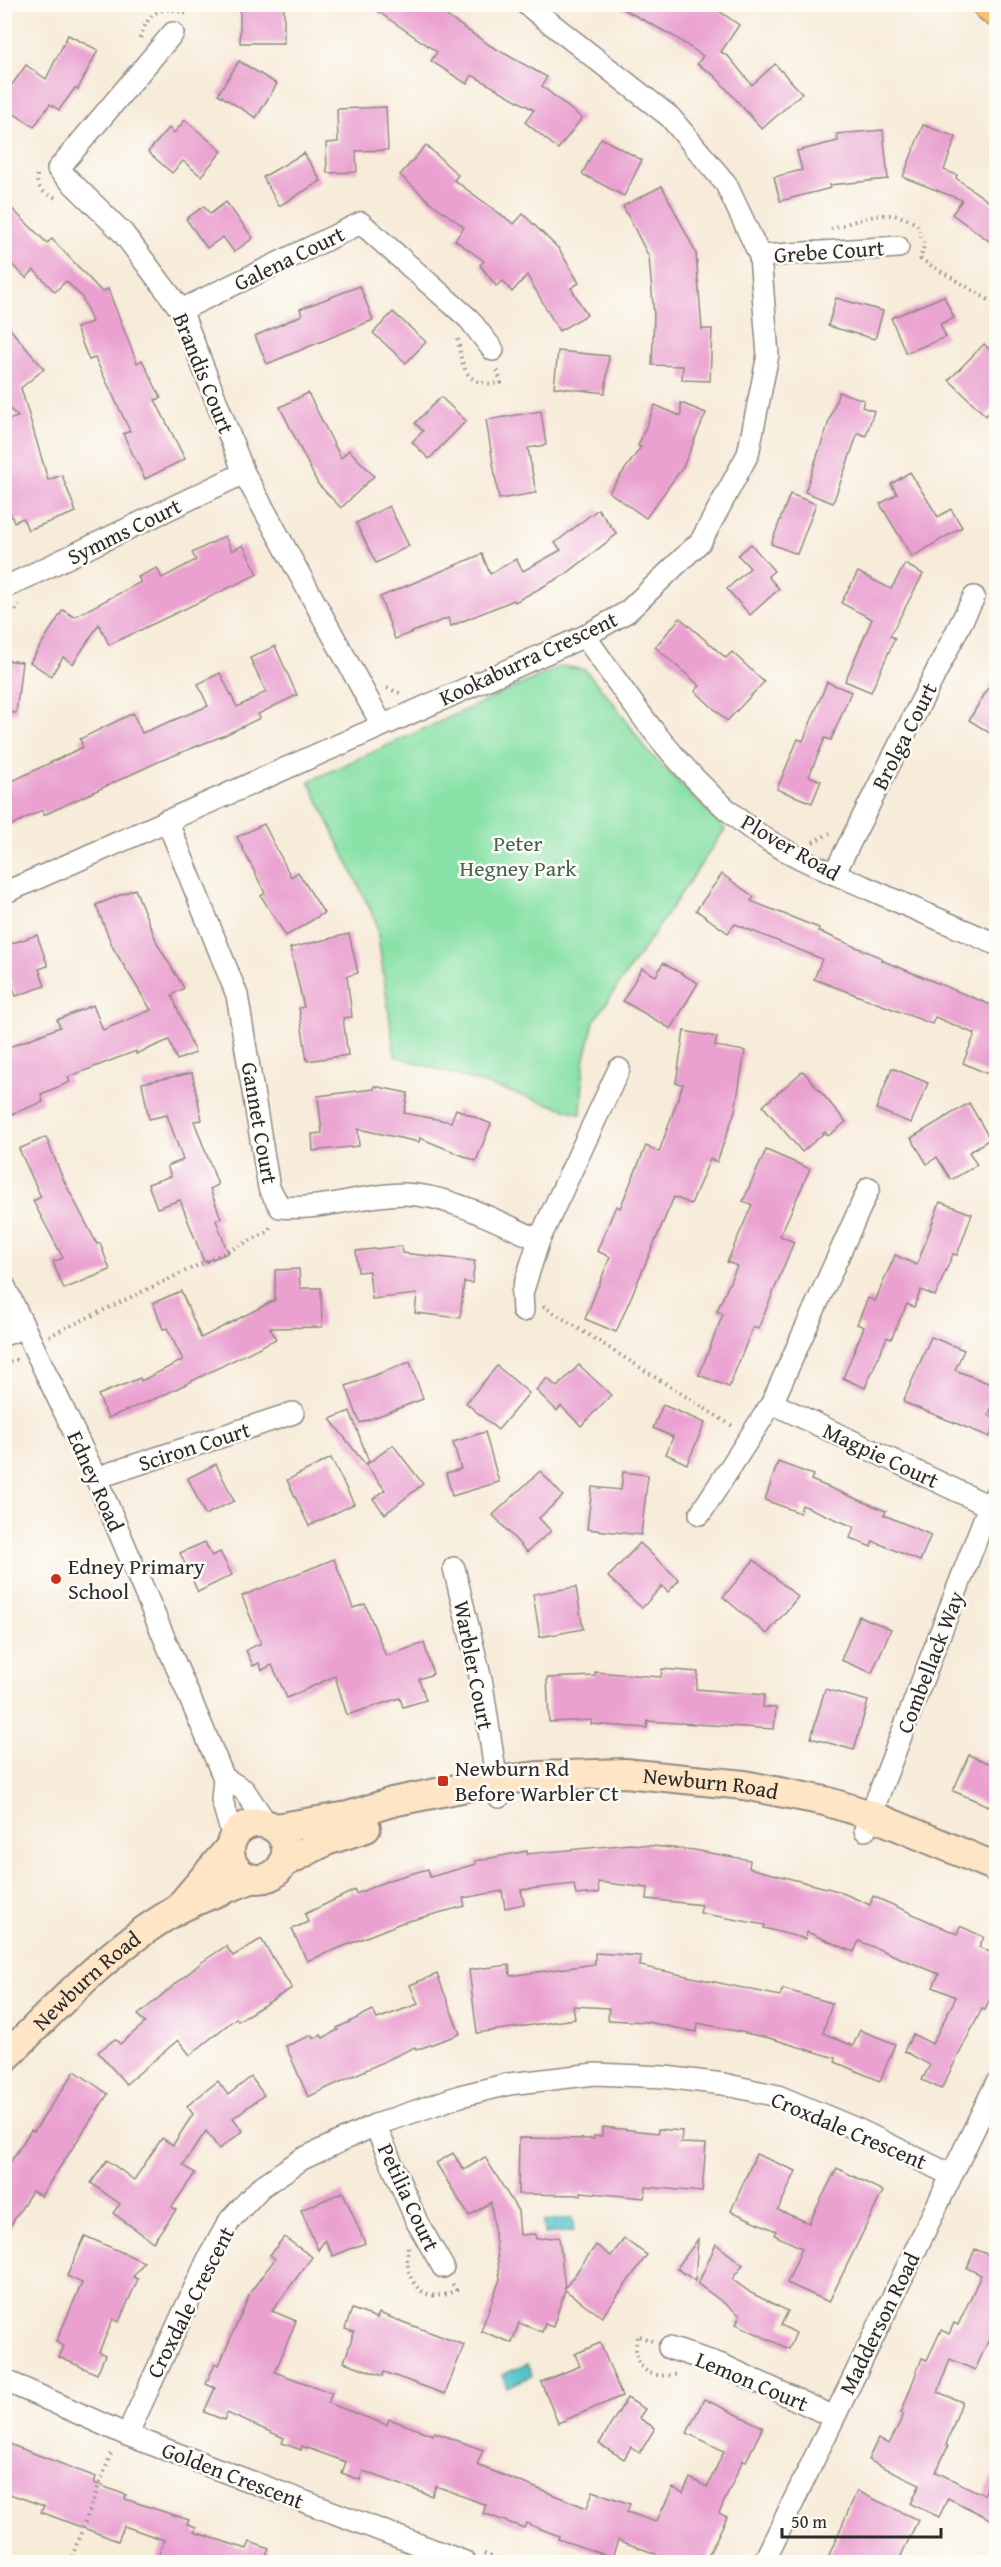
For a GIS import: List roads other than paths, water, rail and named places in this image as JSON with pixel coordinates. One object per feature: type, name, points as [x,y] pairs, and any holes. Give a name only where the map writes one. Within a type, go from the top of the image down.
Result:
[{"type":"highway","points":[[988,4],[996,10]]},
{"type":"street","name":"Kookaburra Crescent","points":[[4,893],[585,636],[627,612],[701,540],[748,454],[768,354],[760,256],[726,184],[670,117],[526,4]]},
{"type":"street","name":"Brandis Court","points":[[173,33],[58,169],[123,233],[181,310],[244,473],[382,725]]},
{"type":"street","name":"Galena Court","points":[[181,310],[361,223],[469,319],[493,350]]},
{"type":"street","name":"Grebe Court","points":[[760,256],[898,247]]},
{"type":"street","name":"Symms Court","points":[[4,588],[244,473]]},
{"type":"street","name":"Brolga Court","points":[[834,874],[974,597]]},
{"type":"street","name":"Plover Road","points":[[585,636],[641,718],[678,763],[744,824],[790,852],[834,874],[996,944]]},
{"type":"street","name":"Gannet Court","points":[[167,820],[237,995],[269,1188],[280,1207],[298,1208],[404,1194],[434,1199],[478,1213],[539,1240]]},
{"type":"street","points":[[522,1302],[539,1240],[619,1069]]},
{"type":"street","points":[[700,1514],[772,1403],[869,1188]]},
{"type":"street","name":"Edney Road","points":[[4,1285],[20,1336],[96,1478],[224,1778],[222,1800],[231,1843]]},
{"type":"street","name":"Magpie Court","points":[[772,1403],[993,1500]]},
{"type":"street","name":"Sciron Court","points":[[96,1478],[293,1413]]},
{"type":"street","name":"Combellack Way","points":[[868,1823],[993,1500]]},
{"type":"street","name":"Warbler Court","points":[[454,1568],[482,1684],[497,1789]]},
{"type":"street","points":[[224,1778],[244,1790],[286,1844],[284,1863],[272,1876],[251,1879],[238,1872],[233,1865],[231,1843],[247,1824],[271,1826]]},
{"type":"street","name":"Newburn Road","points":[[284,1863],[326,1841],[497,1789]]},
{"type":"street","name":"Newburn Road","points":[[271,1826],[348,1816],[392,1802],[497,1789],[644,1791],[691,1795],[868,1823],[996,1867]]},
{"type":"street","name":"Newburn Road","points":[[868,1823],[996,1886]]},
{"type":"street","name":"Newburn Road","points":[[176,1911],[231,1843]]},
{"type":"street","name":"Newburn Road","points":[[4,2059],[86,1979],[144,1932],[176,1911],[251,1879]]},
{"type":"street","name":"Croxdale Crescent","points":[[127,2435],[204,2267],[230,2220],[261,2187],[302,2159],[375,2125],[460,2096],[509,2084],[595,2074],[665,2077],[723,2084],[778,2096],[859,2130],[951,2175]]},
{"type":"street","name":"Madderson Road","points":[[764,2562],[996,2085]]},
{"type":"street","name":"Petilia Court","points":[[375,2125],[413,2212],[443,2267]]},
{"type":"street","name":"Lemon Court","points":[[669,2348],[722,2365],[834,2417]]},
{"type":"street","name":"Golden Crescent","points":[[4,2380],[127,2435],[465,2562]]},
{"type":"water","points":[[572,2218],[574,2231],[544,2234],[543,2221]]},
{"type":"water","points":[[527,2364],[532,2376],[507,2387],[502,2375]]},
{"type":"place","name":"Edney Primary School","points":[[56,1579]]},
{"type":"place","name":"Newburn Rd Before Warbler Ct","points":[[443,1781]]},
{"type":"park label","name":"Peter Hegney Park","points":[[518,856]]}]
